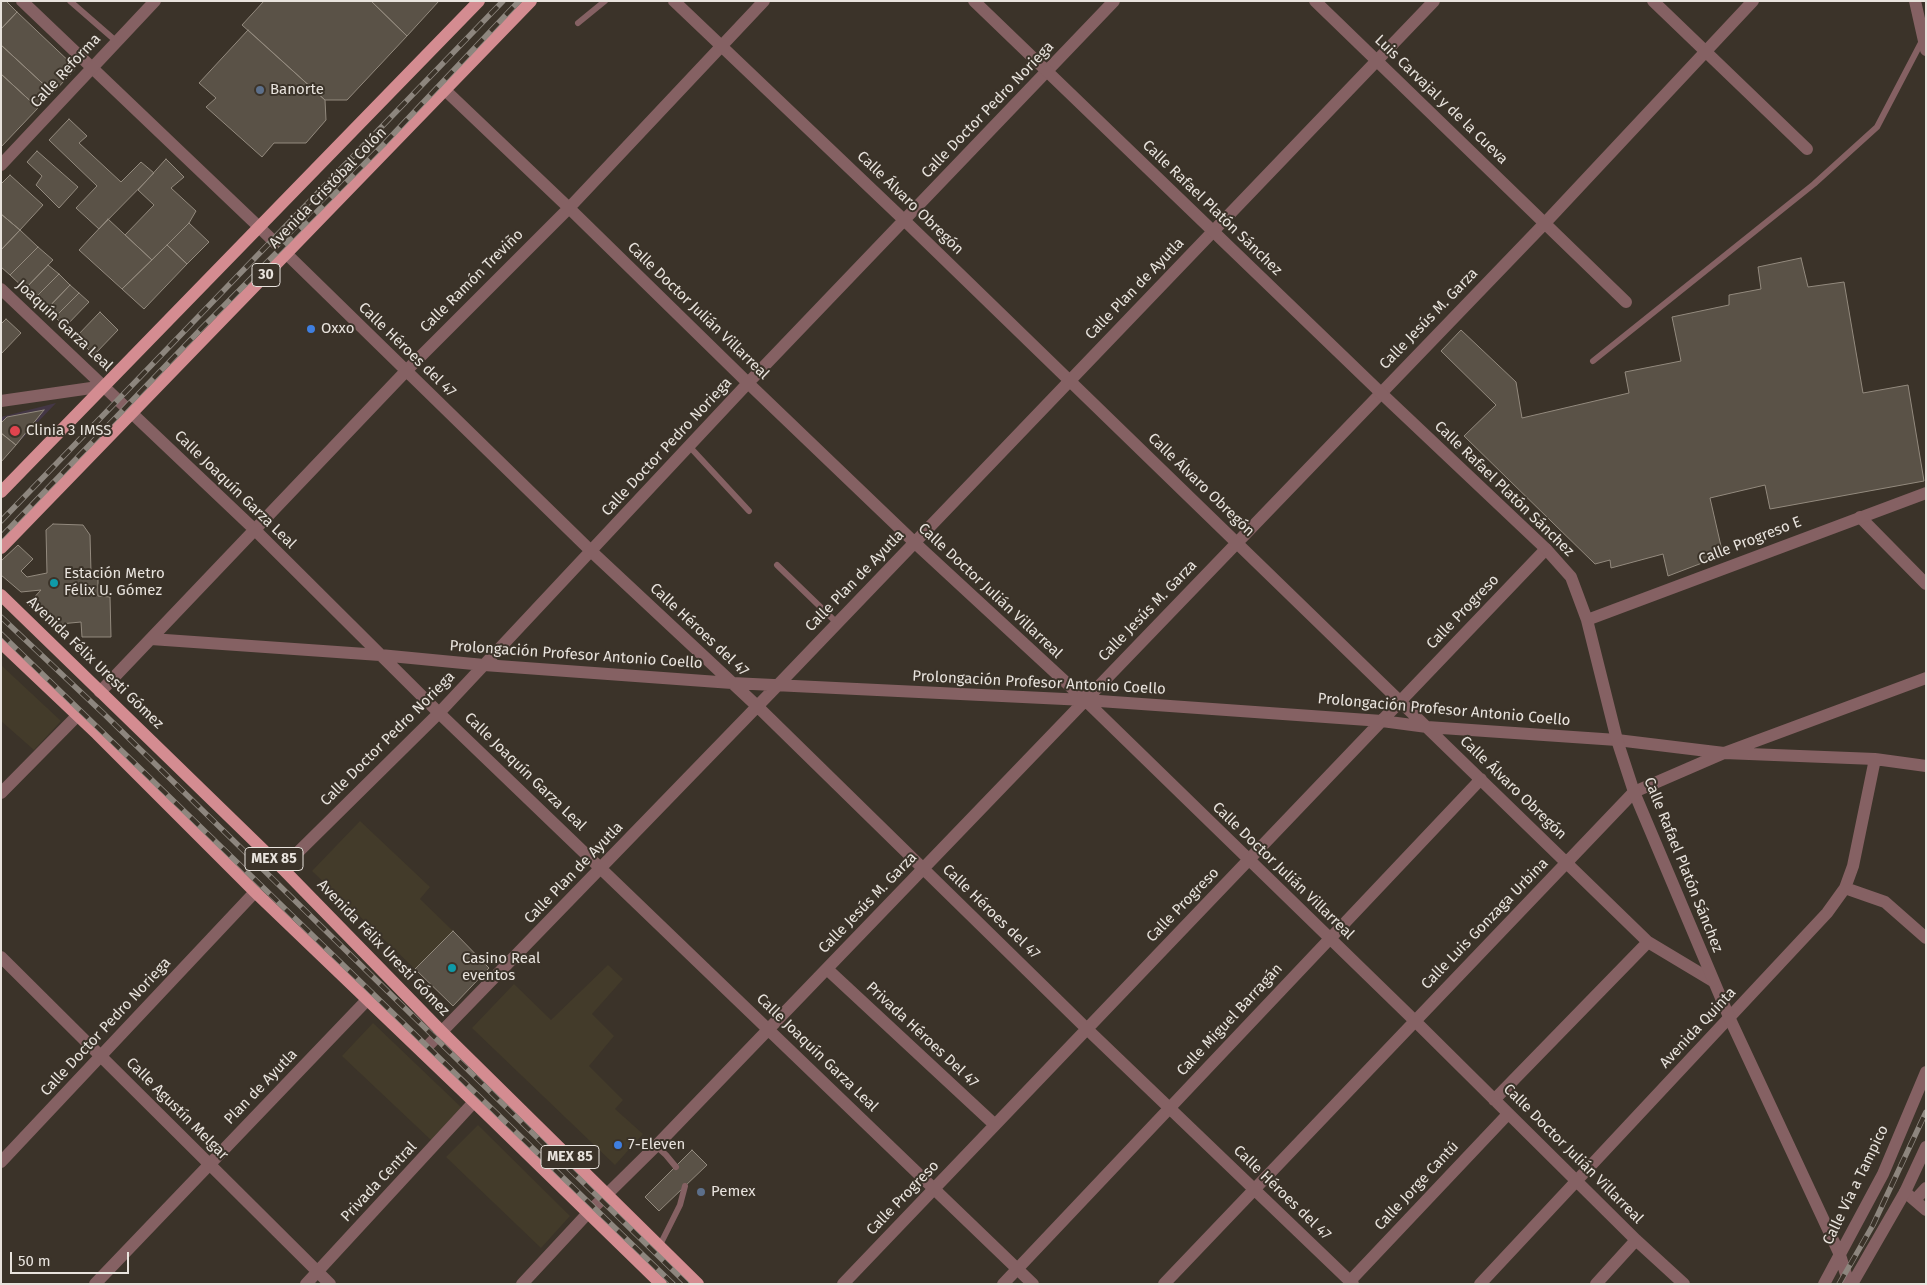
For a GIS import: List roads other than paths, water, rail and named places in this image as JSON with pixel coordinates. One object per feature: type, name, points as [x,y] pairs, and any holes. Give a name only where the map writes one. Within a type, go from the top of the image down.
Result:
[{"type":"main road","name":"Avenida Cristóbal Colón","points":[[1,492],[479,1]]},
{"type":"main road","name":"Avenida Cristóbal Colón","points":[[1,548],[531,1]]},
{"type":"main road","name":"Avenida Félix Uresti Gómez","points":[[1,595],[282,868],[442,1032],[698,1284]]},
{"type":"main road","name":"MEX 85","points":[[1,643],[78,715],[255,892],[661,1284]]},
{"type":"street","name":"Calle Héroes del 47","points":[[22,1],[259,227],[592,552],[757,706],[1087,1028],[1352,1282]]},
{"type":"street","name":"Calle Reforma","points":[[1,165],[155,1]]},
{"type":"street","name":"Calle Álvaro Obregón","points":[[674,1],[904,220],[1648,942],[1713,981]]},
{"type":"street","name":"Calle Ramón Treviño","points":[[100,692],[406,371],[569,208],[764,1]]},
{"type":"street","name":"Calle Rafael Platón Sánchez","points":[[974,1],[1380,393],[1546,549],[1571,577],[1587,620],[1617,740],[1634,792],[1729,1018],[1840,1255],[1850,1284]]},
{"type":"street","name":"Calle Doctor Pedro Noriega","points":[[282,868],[439,713],[592,552],[748,383],[1114,1]]},
{"type":"street","name":"Luis Carvajal y de la Cueva","points":[[1315,1],[1626,302]]},
{"type":"street","name":"Calle Plan de Ayutla","points":[[422,1052],[915,543],[1434,1]]},
{"type":"street","points":[[1653,1],[1807,149]]},
{"type":"street","name":"Calle Jesús M. Garza","points":[[522,1284],[607,1193],[656,1146],[1545,223],[1753,1]]},
{"type":"street","points":[[1916,1],[1924,44]]},
{"type":"street","name":"Calle Doctor Julián Villarreal","points":[[445,90],[915,543],[1085,700],[1415,1021],[1636,1240],[1684,1284]]},
{"type":"street","name":"Joaquín Garza Leal","points":[[1,289],[105,386]]},
{"type":"street","points":[[1,400],[105,386]]},
{"type":"street","name":"Calle Joaquín Garza Leal","points":[[105,386],[255,530],[439,713],[1033,1284]]},
{"type":"street","name":"Calle Progreso E","points":[[1587,620],[1926,493]]},
{"type":"street","points":[[1860,517],[1926,584]]},
{"type":"street","name":"Calle Progreso","points":[[844,1284],[1546,549]]},
{"type":"street","name":"Prolongación Profesor Antonio Coello","points":[[151,639],[777,686],[1085,700],[1382,720],[1427,726],[1617,740],[1724,753],[1875,760],[1926,766]]},
{"type":"street","name":"Calle Luis Gonzaga Urbina","points":[[1164,1284],[1634,792],[1724,753],[1926,678]]},
{"type":"street","points":[[1,793],[78,715]]},
{"type":"street","name":"Avenida Quinta","points":[[1480,1284],[1827,913],[1845,888],[1853,866],[1875,760]]},
{"type":"street","name":"Calle Miguel Barragán","points":[[1003,1284],[1481,779]]},
{"type":"street","points":[[1845,888],[1885,902],[1926,938]]},
{"type":"street","name":"Calle Doctor Pedro Noriega","points":[[1,1162],[255,892]]},
{"type":"street","points":[[1494,1100],[1648,942]]},
{"type":"street","name":"Calle Agustín Melgar","points":[[1,957],[330,1284]]},
{"type":"street","name":"Privada Héroes Del 47","points":[[827,969],[995,1125]]},
{"type":"street","name":"Plan de Ayutla","points":[[95,1284],[367,1000]]},
{"type":"street","name":"Calle Vía a Tampico","points":[[1824,1284],[1883,1174],[1926,1072]]},
{"type":"street","name":"Privada Central","points":[[306,1284],[474,1102]]},
{"type":"street","name":"Calle Jorge Cantú","points":[[1352,1282],[1508,1114]]},
{"type":"street","points":[[1850,1284],[1910,1196],[1926,1147]]},
{"type":"street","points":[[1910,1196],[1926,1188]]},
{"type":"street","points":[[1910,1196],[1926,1210]]},
{"type":"street","points":[[1596,1284],[1636,1240]]},
{"type":"lane","points":[[70,1],[116,41]]},
{"type":"lane","points":[[578,23],[605,1]]},
{"type":"lane","points":[[1593,361],[1814,184],[1877,127],[1924,44]]},
{"type":"lane","points":[[690,446],[748,511]]},
{"type":"lane","points":[[777,565],[837,623]]},
{"type":"lane","points":[[656,1146],[676,1167]]},
{"type":"lane","points":[[659,1247],[680,1205],[684,1186]]},
{"type":"railway","points":[[1,521],[503,1]]},
{"type":"railway","points":[[1,537],[201,329],[383,145],[519,1]]},
{"type":"railway","points":[[1,617],[104,714],[687,1284]]},
{"type":"railway","points":[[1,634],[673,1284]]},
{"type":"railway","points":[[1839,1284],[1873,1225],[1926,1112]]},
{"type":"place","name":"Banorte","points":[[260,90]]},
{"type":"place","name":"Oxxo","points":[[311,329]]},
{"type":"place","name":"Clinia 3 IMSS","points":[[15,431]]},
{"type":"place","name":"Estación Metro Félix U. Gómez","points":[[54,583]]},
{"type":"place","name":"Casino Real eventos","points":[[452,968]]},
{"type":"place","name":"7-Eleven","points":[[618,1145]]},
{"type":"place","name":"Pemex","points":[[701,1192]]}]
